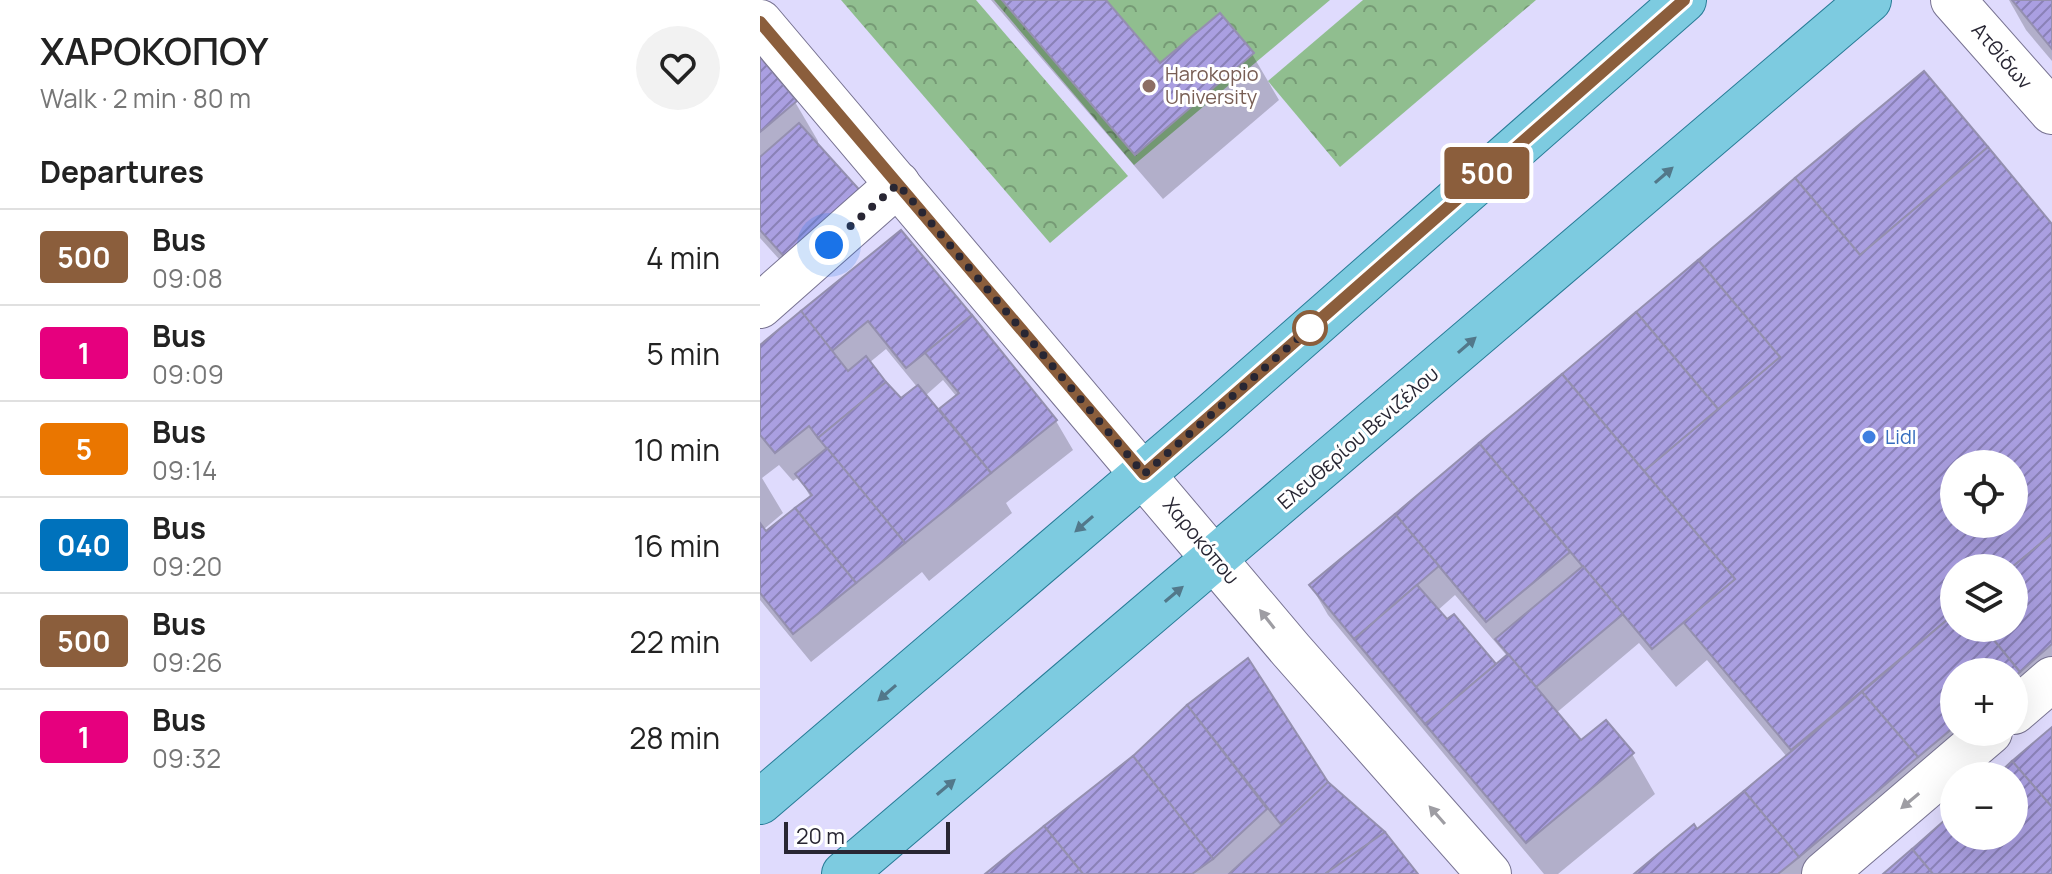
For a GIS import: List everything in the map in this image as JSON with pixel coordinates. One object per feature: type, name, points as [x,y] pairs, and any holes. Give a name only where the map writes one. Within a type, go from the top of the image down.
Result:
[{"type":"main road","points":[[760,802],[1144,474],[1684,0]]},
{"type":"main road","name":"Ελευθερίου Βενιζέλου","points":[[844,874],[1869,0]]},
{"type":"street","name":"Ατθίδων","points":[[1953,0],[2052,112]]},
{"type":"street","name":"Χαροκόπου","points":[[760,22],[1216,559],[1489,874]]},
{"type":"street","points":[[760,306],[898,184]]},
{"type":"street","points":[[2028,700],[2052,679]]},
{"type":"street","points":[[1824,874],[1974,746]]},
{"type":"green space","points":[[841,0],[976,0],[1128,176],[1050,243]]},
{"type":"green space","name":"Harokopio University","points":[[994,0],[1330,0],[1134,165]]},
{"type":"green space","points":[[1363,0],[1536,0],[1340,167],[1268,81]]},
{"type":"building","points":[[1002,0],[1106,0],[1160,63],[1220,13],[1254,53],[1135,155]]},
{"type":"building","points":[[2012,0],[2052,0],[2052,49]]},
{"type":"building","points":[[760,57],[797,101],[760,132]]},
{"type":"building","points":[[1924,71],[1988,147],[1860,255],[1795,178]]},
{"type":"building","points":[[799,123],[864,195],[789,262],[760,230],[760,157]]},
{"type":"building","name":"Lidl","points":[[1988,147],[2052,224],[2052,534],[2028,554],[1940,554],[1940,626],[1791,750],[1683,622],[1735,579],[1644,471],[1780,357],[1698,260],[1795,178],[1860,255]]},
{"type":"building","points":[[901,230],[972,315],[906,368],[868,321],[832,351],[801,311]]},
{"type":"building","points":[[1698,260],[1780,357],[1718,409],[1636,312]]},
{"type":"building","points":[[801,311],[848,371],[866,356],[886,382],[818,438],[809,426],[775,453],[760,435],[760,345]]},
{"type":"building","points":[[1636,312],[1718,409],[1644,471],[1562,374]]},
{"type":"building","points":[[972,315],[1057,420],[991,473],[939,409],[959,393],[925,353]]},
{"type":"building","points":[[1562,374],[1735,579],[1652,649],[1479,443]]},
{"type":"building","points":[[886,382],[901,398],[918,385],[991,473],[905,543],[818,438]]},
{"type":"building","points":[[1479,443],[1570,552],[1486,622],[1395,514]]},
{"type":"building","points":[[827,448],[905,543],[856,583],[795,508],[812,495],[795,474]]},
{"type":"building","points":[[795,508],[856,583],[793,634],[760,593],[760,523],[766,531]]},
{"type":"building","points":[[1395,514],[1439,566],[1354,639],[1309,585]]},
{"type":"building","points":[[2052,534],[2052,644],[2028,665],[2028,658],[2009,658],[1995,642],[2028,642],[2028,554]]},
{"type":"building","points":[[1583,566],[1623,614],[1536,687],[1495,639]]},
{"type":"building","points":[[1417,585],[1447,619],[1454,614],[1496,664],[1425,724],[1354,639]]},
{"type":"building","points":[[1940,626],[1940,642],[1995,642],[2009,658],[1940,658],[1940,739],[1918,757],[1862,692]]},
{"type":"building","points":[[1508,654],[1581,740],[1606,720],[1634,753],[1526,843],[1425,724]]},
{"type":"building","points":[[1248,658],[1328,782],[1282,826],[1187,705]]},
{"type":"building","points":[[1862,692],[1918,757],[1799,857],[1744,791]]},
{"type":"building","points":[[1187,705],[1267,809],[1213,859],[1133,756]]},
{"type":"building","points":[[2052,727],[2052,807],[2028,779],[2028,762],[2012,761]]},
{"type":"building","points":[[1133,756],[1213,859],[1192,874],[1083,874],[1044,826]]},
{"type":"building","points":[[2028,779],[2052,807],[2052,874],[1933,874],[1912,849],[1940,824],[1940,850],[2028,850]]},
{"type":"building","points":[[1328,782],[1385,832],[1325,874],[1229,874]]},
{"type":"building","points":[[1744,791],[1799,857],[1778,874],[1634,874],[1694,824],[1697,829]]},
{"type":"building","points":[[1044,826],[1083,874],[985,874]]},
{"type":"building","points":[[1385,832],[1418,874],[1325,874]]},
{"type":"building","points":[[1912,849],[1933,874],[1883,874]]},
{"type":"bus line","name":"500","points":[[760,22],[1144,474],[1684,0]]},
{"type":"place","name":"Harokopio University","points":[[1149,86]]},
{"type":"place","name":"Lidl","points":[[1869,437]]},
{"type":"route","points":[[829,245],[898,184],[1144,474],[1310,328]]}]
